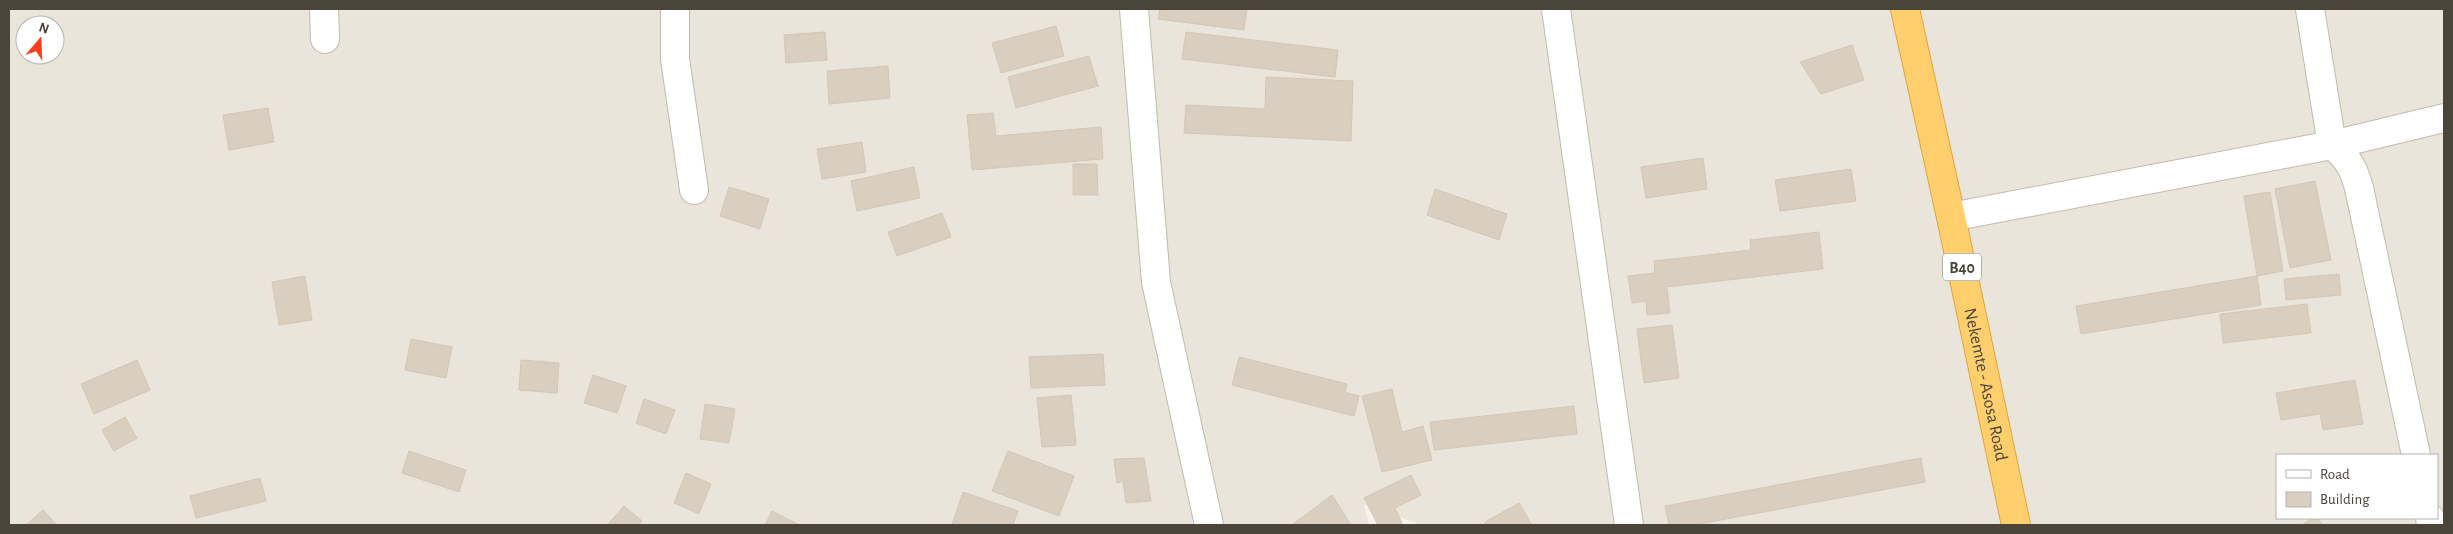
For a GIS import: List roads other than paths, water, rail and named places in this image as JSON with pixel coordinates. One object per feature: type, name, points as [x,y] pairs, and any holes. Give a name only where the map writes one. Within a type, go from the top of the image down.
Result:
[{"type":"highway","name":"Nekemte - Asosa Road","points":[[1905,9],[2016,525]]},
{"type":"street","points":[[324,9],[325,39]]},
{"type":"street","points":[[675,9],[675,59],[694,190]]},
{"type":"street","points":[[1134,9],[1156,282],[1209,525]]},
{"type":"street","points":[[1556,9],[1629,525]]},
{"type":"street","points":[[2310,9],[2332,145],[2345,156],[2354,170],[2359,188],[2416,454]]},
{"type":"street","points":[[1951,217],[2332,145],[2444,118]]}]
